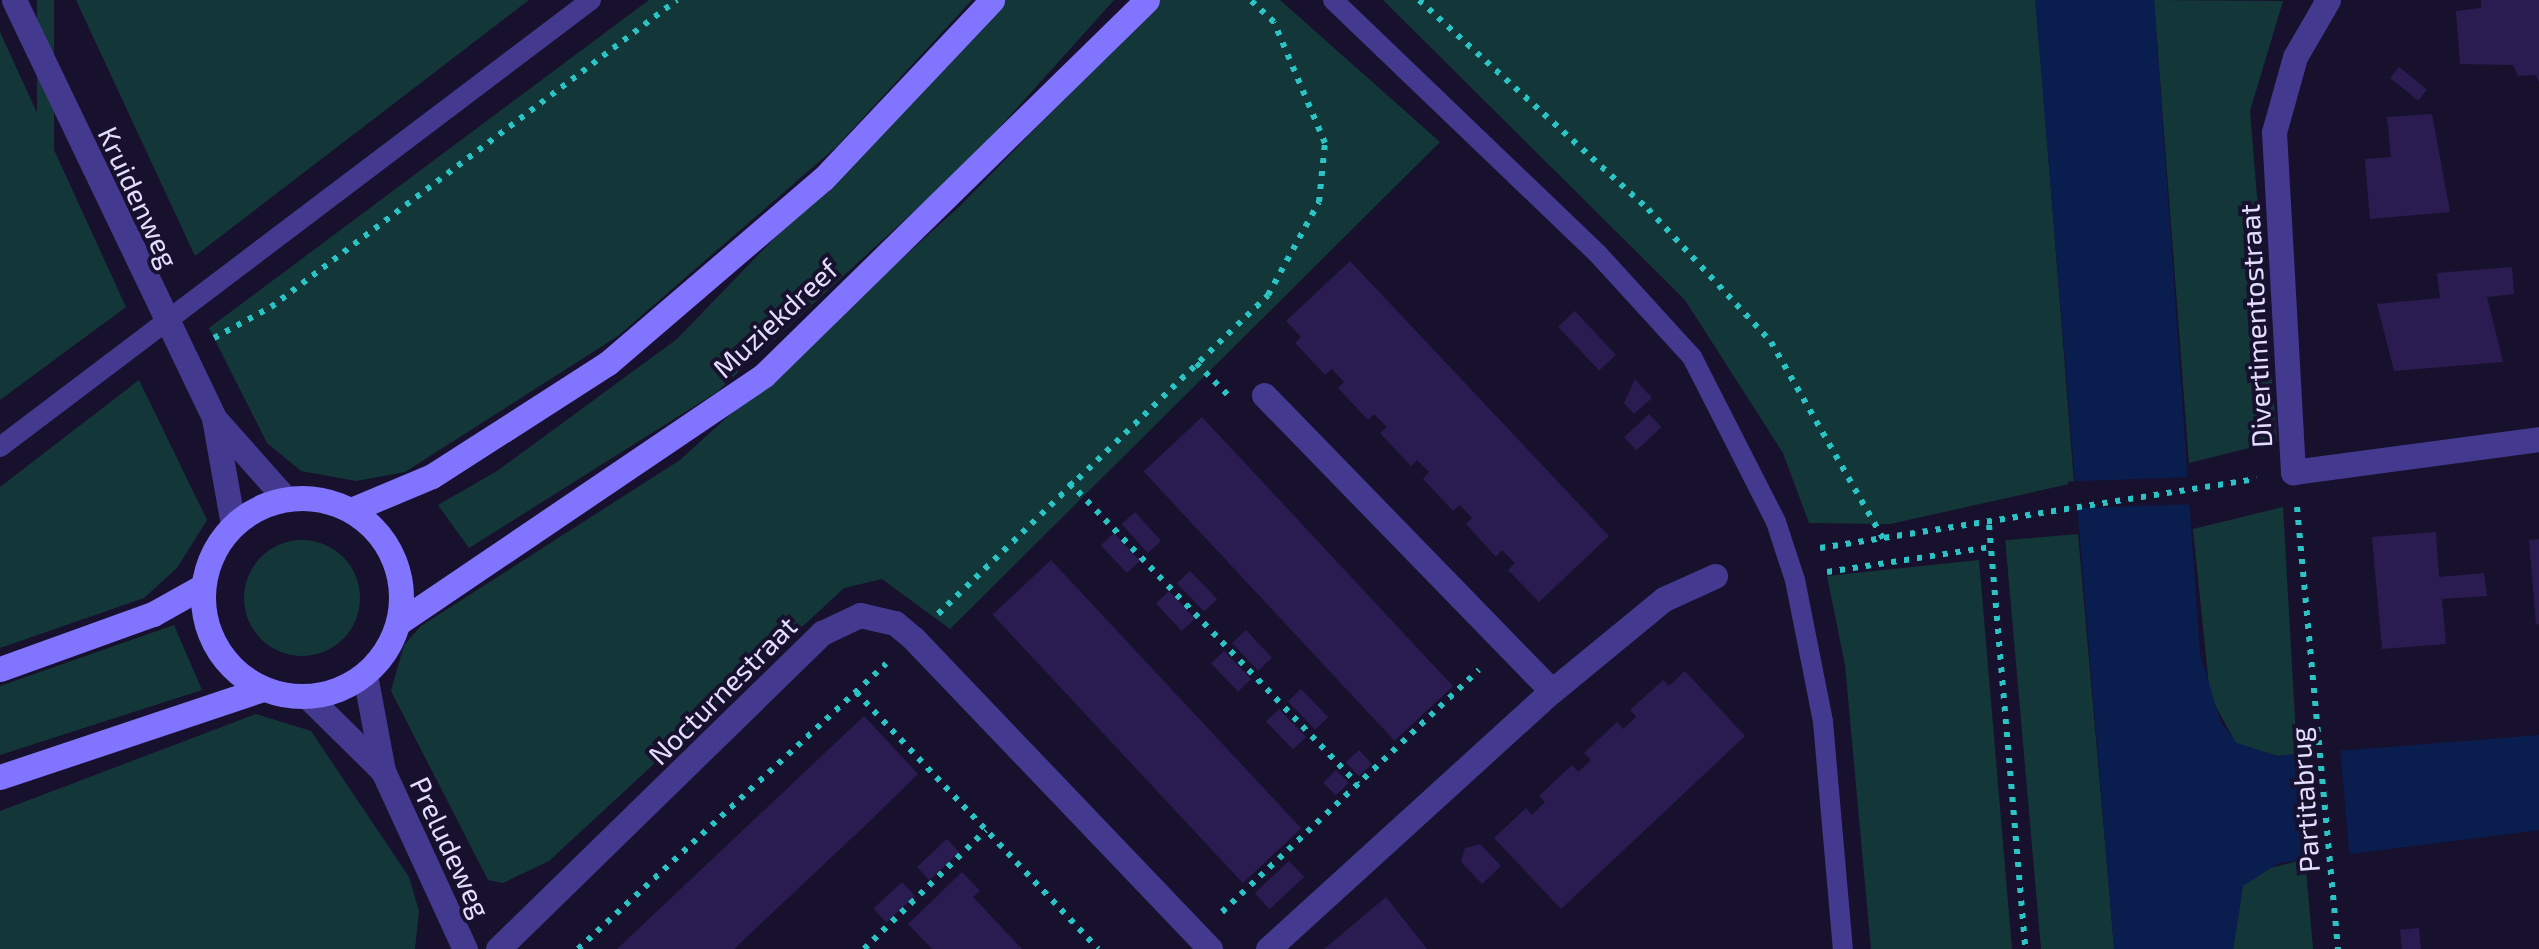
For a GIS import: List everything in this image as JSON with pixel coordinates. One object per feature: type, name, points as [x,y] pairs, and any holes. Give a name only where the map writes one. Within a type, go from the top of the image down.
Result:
[{"type":"main road","points":[[0,669],[153,614],[202,586],[234,525],[286,499],[350,510],[432,476],[608,363],[822,179],[992,0]]},
{"type":"main road","name":"Muziekdreef","points":[[398,622],[681,438],[764,375],[1145,2]]},
{"type":"main road","points":[[0,778],[263,689],[308,696],[365,675],[398,622],[394,558],[350,510]]},
{"type":"main road","points":[[202,586],[216,648],[263,689]]},
{"type":"street","name":"Kruidenweg","points":[[14,0],[162,317],[214,418],[286,499]]},
{"type":"street","name":"Divertimentostraat","points":[[2328,0],[2294,57],[2274,132],[2293,472],[2539,440]]},
{"type":"street","points":[[1264,395],[1552,691]]},
{"type":"street","name":"Kruidenweg","points":[[214,418],[234,525]]},
{"type":"street","points":[[1268,949],[1552,691],[1664,599],[1715,576]]},
{"type":"street","name":"Nocturnestraat","points":[[507,947],[822,633],[860,615],[895,623],[914,638],[1210,949]]},
{"type":"street","name":"Preludeweg","points":[[365,675],[383,771],[465,949]]},
{"type":"street","name":"Preludeweg","points":[[308,696],[383,771]]},
{"type":"lane","points":[[0,447],[162,317],[592,0]]},
{"type":"lane","points":[[1332,0],[1596,253],[1692,356],[1789,558],[1824,722],[1843,949]]},
{"type":"path","points":[[181,356],[272,307],[677,0]]},
{"type":"path","points":[[578,949],[914,638],[1070,482],[1268,295],[1319,202],[1325,143],[1274,22],[1250,0]]},
{"type":"path","points":[[1419,0],[1648,209],[1771,342],[1885,542]]},
{"type":"path","points":[[1196,363],[1238,405]]},
{"type":"path","name":"Partitabrug","points":[[2293,472],[2319,707],[2338,949]]},
{"type":"path","points":[[1070,482],[1358,784]]},
{"type":"path","points":[[1789,558],[2230,484]]},
{"type":"path","points":[[1989,524],[2025,949]]},
{"type":"path","points":[[1826,573],[1992,548]]},
{"type":"path","points":[[1218,916],[1490,660]]},
{"type":"path","points":[[856,692],[1098,949]]},
{"type":"path","points":[[864,949],[986,830]]},
{"type":"green space","points":[[37,0],[54,0],[54,232],[37,232]]},
{"type":"green space","points":[[76,0],[529,0],[195,256]]},
{"type":"green space","points":[[649,0],[972,0],[836,147],[618,336],[405,472],[356,481],[301,471],[267,443],[209,328]]},
{"type":"green space","points":[[1004,0],[1114,0],[974,156],[717,392],[469,548],[438,505],[497,471],[677,339]]},
{"type":"green space","points":[[1161,0],[1280,0],[1440,142],[950,629],[882,579],[844,588],[549,861],[503,883],[488,880],[391,691],[404,645],[421,626],[680,460],[960,206]]},
{"type":"green space","points":[[1383,0],[2036,0],[2074,483],[1890,524],[1809,523],[1783,453],[1685,300]]},
{"type":"green space","points":[[2154,0],[2283,1],[2250,111],[2277,441],[2189,463]]},
{"type":"green space","points":[[0,32],[126,307],[0,400]]},
{"type":"green space","points":[[139,380],[207,520],[177,568],[144,598],[0,648],[0,487]]},
{"type":"green space","points":[[2283,507],[2297,754],[2277,756],[2236,743],[2210,696],[2193,529]]},
{"type":"green space","points":[[2078,534],[2114,949],[2041,949],[2005,540]]},
{"type":"green space","points":[[302,540],[324,544],[343,557],[356,576],[360,598],[356,620],[343,639],[324,652],[302,656],[280,652],[261,639],[248,620],[244,598],[248,576],[261,557],[280,544]]},
{"type":"green space","points":[[1979,560],[2012,949],[1871,949],[1845,665],[1827,576]]},
{"type":"green space","points":[[174,625],[202,690],[0,755],[0,686]]},
{"type":"green space","points":[[256,714],[311,731],[409,877],[419,911],[415,949],[0,949],[0,811]]},
{"type":"green space","points":[[2305,859],[2313,949],[2233,949],[2243,885],[2259,871]]},
{"type":"water","points":[[2035,0],[2154,0],[2200,654],[2221,723],[2237,743],[2277,756],[2539,735],[2539,830],[2279,863],[2243,886],[2233,949],[2114,949]]},
{"type":"pier","points":[[2195,477],[2196,504],[2069,508],[2068,481]]},
{"type":"pier","points":[[2340,746],[2350,859],[2310,862],[2300,749]]},
{"type":"building","points":[[2481,0],[2539,0],[2539,83],[2536,75],[2518,76],[2513,65],[2460,64],[2456,11],[2481,8]]},
{"type":"building","points":[[2399,67],[2427,90],[2418,101],[2390,78]]},
{"type":"building","points":[[2432,114],[2450,212],[2370,219],[2365,159],[2391,157],[2387,117]]},
{"type":"building","points":[[1350,261],[1609,536],[1539,602],[1508,570],[1515,563],[1502,550],[1496,557],[1466,524],[1472,518],[1460,505],[1453,511],[1423,479],[1429,472],[1417,460],[1411,466],[1380,433],[1387,427],[1374,414],[1368,420],[1338,388],[1344,382],[1332,369],[1325,375],[1295,343],[1301,337],[1286,321]]},
{"type":"building","points":[[2512,267],[2514,294],[2487,297],[2503,362],[2394,371],[2377,304],[2440,298],[2437,273]]},
{"type":"building","points":[[1575,311],[1616,355],[1599,371],[1558,327]]},
{"type":"building","points":[[1635,379],[1652,398],[1634,414],[1624,403]]},
{"type":"building","points":[[1649,414],[1661,427],[1636,450],[1624,437]]},
{"type":"building","points":[[1202,417],[1453,686],[1394,741],[1143,472]]},
{"type":"building","points":[[1135,512],[1161,541],[1148,553],[1122,524]]},
{"type":"building","points":[[2436,532],[2439,577],[2484,573],[2487,596],[2442,599],[2446,644],[2382,649],[2372,537]]},
{"type":"building","points":[[1114,533],[1140,561],[1127,573],[1101,545]]},
{"type":"building","points":[[2539,539],[2539,624],[2536,625],[2529,540]]},
{"type":"building","points":[[1051,560],[1301,828],[1243,883],[992,615]]},
{"type":"building","points":[[1190,571],[1217,599],[1204,612],[1177,584]]},
{"type":"building","points":[[1169,591],[1195,619],[1182,631],[1156,603]]},
{"type":"building","points":[[1246,630],[1272,658],[1258,671],[1232,643]]},
{"type":"building","points":[[1224,651],[1251,679],[1238,692],[1211,664]]},
{"type":"building","points":[[1685,671],[1745,736],[1561,909],[1494,838],[1526,808],[1532,815],[1545,802],[1539,796],[1572,765],[1578,772],[1591,760],[1584,753],[1617,722],[1623,729],[1636,717],[1630,710],[1663,680],[1669,686]]},
{"type":"building","points":[[1301,689],[1328,717],[1315,730],[1288,702]]},
{"type":"building","points":[[1279,709],[1306,737],[1293,750],[1266,722]]},
{"type":"building","points":[[864,716],[918,774],[872,819],[734,949],[617,949]]},
{"type":"building","points":[[1359,750],[1372,764],[1359,776],[1346,762]]},
{"type":"building","points":[[1336,770],[1349,783],[1336,795],[1323,783]]},
{"type":"building","points":[[947,839],[959,852],[929,880],[917,867]]},
{"type":"building","points":[[1480,844],[1501,866],[1482,884],[1461,862],[1465,848]]},
{"type":"building","points":[[1289,861],[1304,877],[1270,909],[1255,893]]},
{"type":"building","points":[[962,872],[980,891],[973,897],[1022,949],[932,949],[908,924]]},
{"type":"building","points":[[902,882],[915,896],[886,922],[873,909]]},
{"type":"building","points":[[1386,897],[1427,949],[1324,949]]},
{"type":"building","points":[[2419,928],[2421,949],[2402,949],[2400,930]]}]
